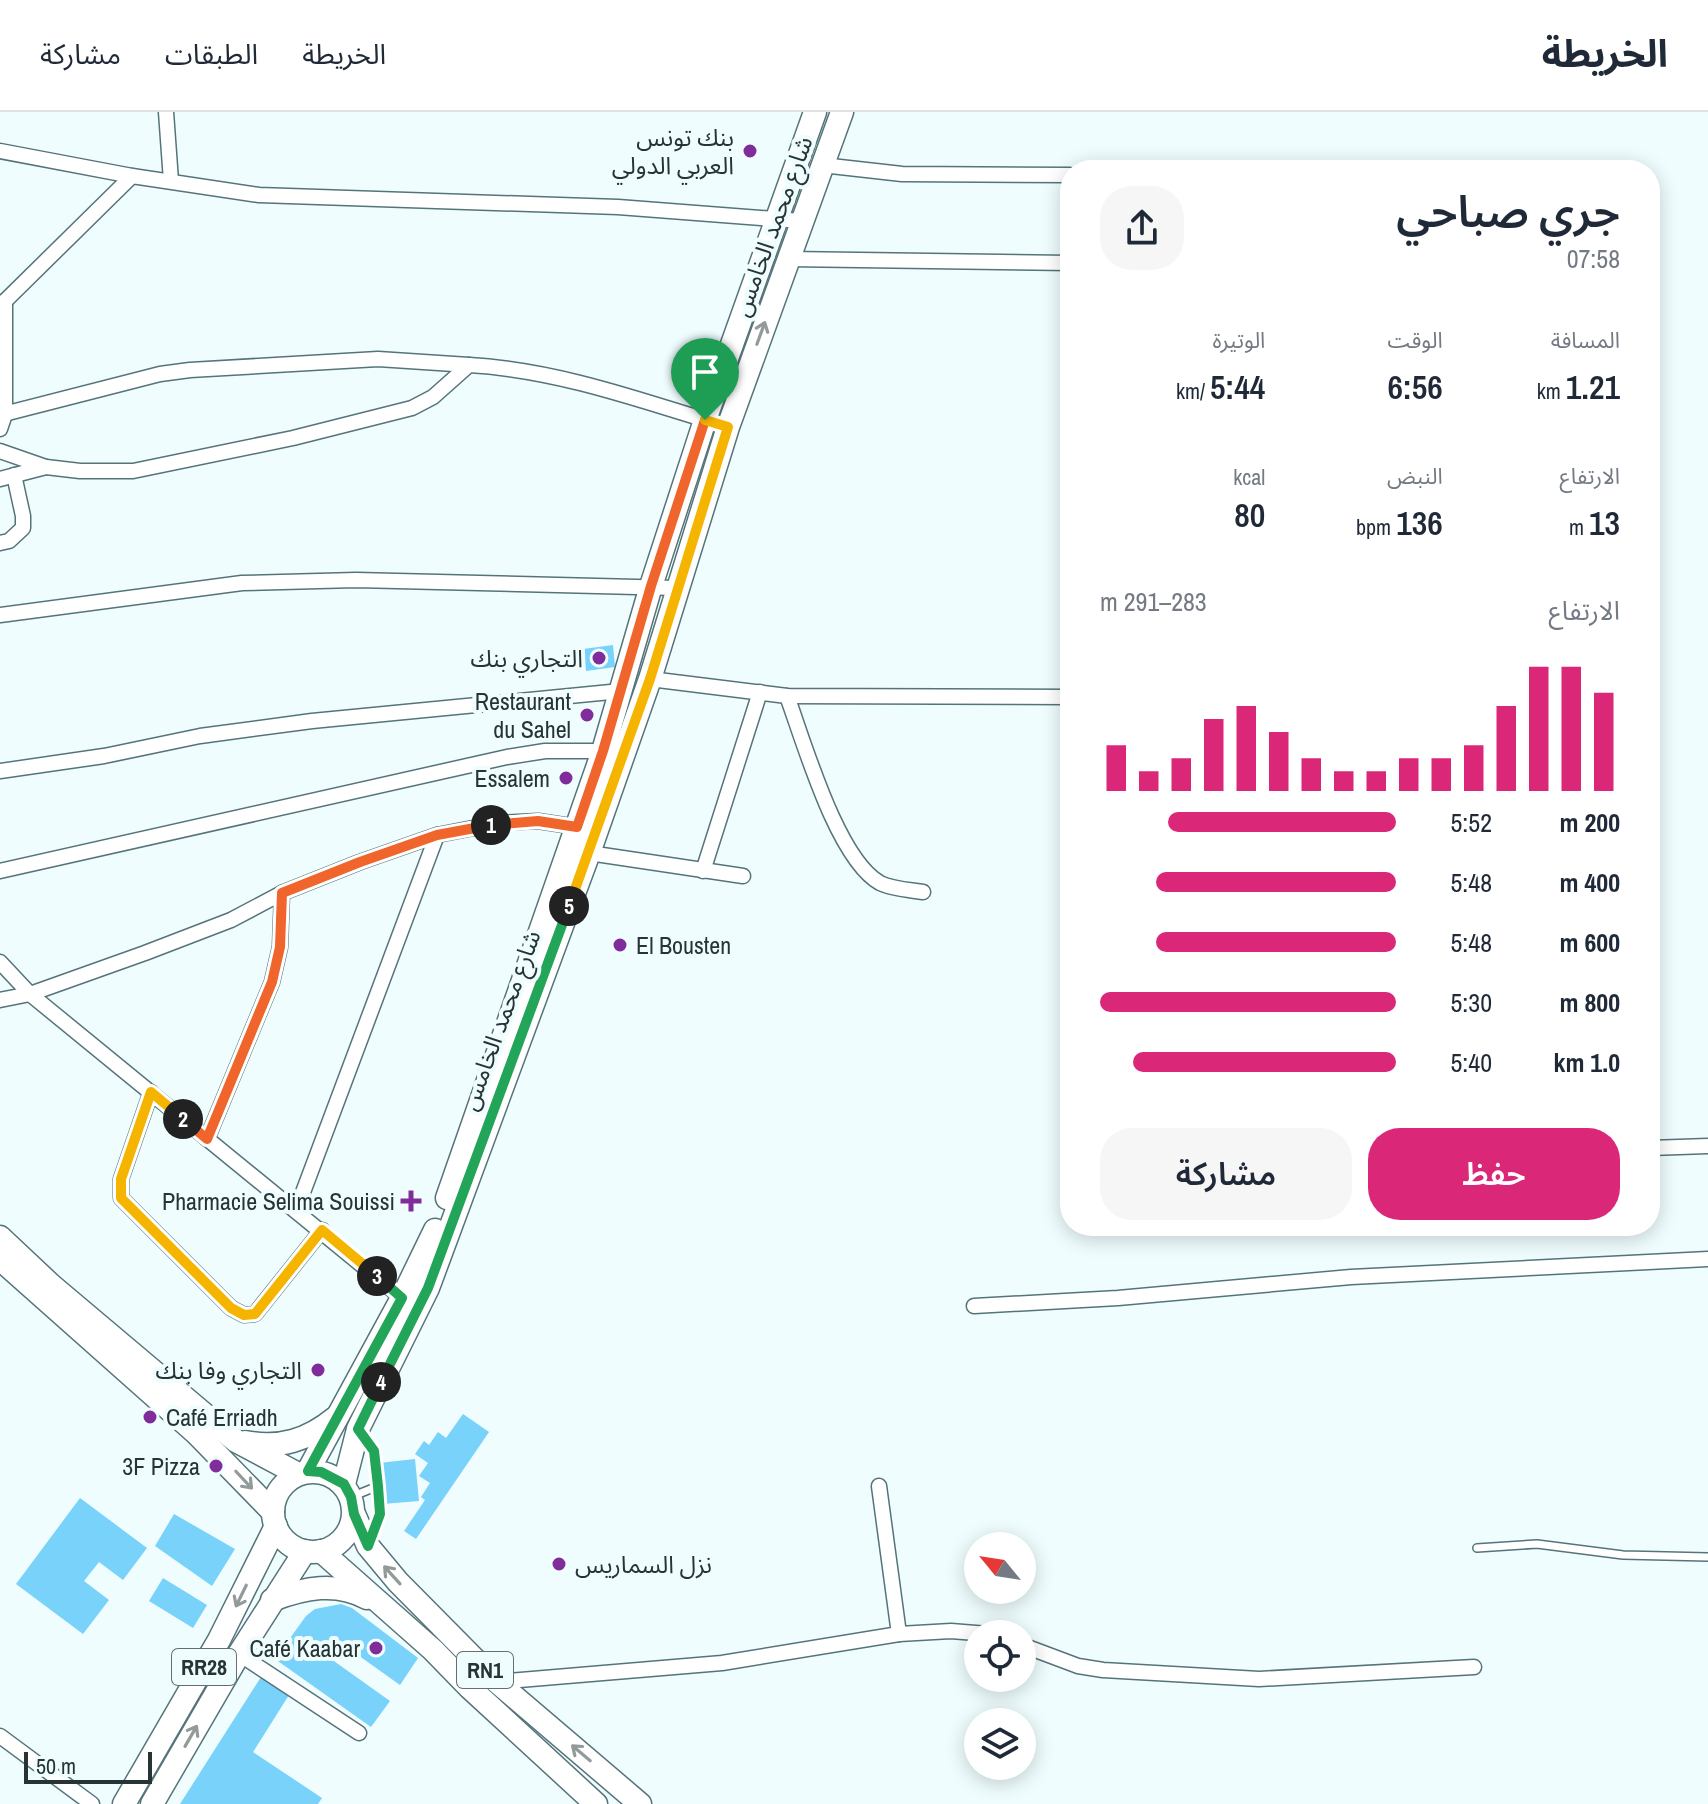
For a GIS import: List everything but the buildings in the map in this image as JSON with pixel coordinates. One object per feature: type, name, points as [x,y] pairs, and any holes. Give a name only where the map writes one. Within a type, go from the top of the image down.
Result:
[{"type":"main road","name":"شارع محمد الخامس","points":[[303,1473],[339,1415],[430,1244],[603,751],[651,586],[705,420],[815,112]]},
{"type":"main road","name":"شارع محمد الخامس","points":[[350,1499],[358,1429],[428,1288],[589,853],[650,679],[728,427],[842,112]]},
{"type":"main road","points":[[0,1237],[51,1285],[236,1441],[303,1473],[321,1472],[350,1499],[344,1538],[333,1547],[313,1551]]},
{"type":"main road","name":"RN1","points":[[0,1259],[197,1434],[274,1519],[282,1538],[293,1546],[313,1551],[386,1609],[596,1804]]},
{"type":"main road","points":[[236,1441],[263,1446],[291,1443],[317,1432],[339,1415]]},
{"type":"main road","points":[[274,1519],[280,1489],[303,1473]]},
{"type":"main road","name":"RN1","points":[[350,1499],[368,1546],[398,1582],[497,1682],[640,1804]]},
{"type":"main road","name":"RR28","points":[[124,1804],[219,1640],[274,1519]]},
{"type":"main road","name":"RR28","points":[[152,1804],[272,1600],[313,1551]]},
{"type":"main road","points":[[272,1600],[300,1589],[331,1587],[360,1594],[386,1609]]},
{"type":"street","points":[[166,112],[171,181]]},
{"type":"street","points":[[0,151],[132,176],[259,195],[618,207],[801,221]]},
{"type":"street","points":[[822,165],[902,174],[1060,175]]},
{"type":"street","points":[[132,176],[2,304],[2,420],[160,374],[378,359],[511,368],[555,376],[728,427]]},
{"type":"street","points":[[788,259],[1060,263]]},
{"type":"street","points":[[0,451],[46,467],[94,472],[133,471],[293,438],[412,408],[433,397],[469,365]]},
{"type":"street","points":[[0,543],[18,536],[23,528],[23,516],[7,477],[46,467]]},
{"type":"street","points":[[0,615],[242,583],[356,580],[676,588]]},
{"type":"street","points":[[650,679],[787,696],[1060,697]]},
{"type":"street","points":[[0,771],[104,756],[200,736],[621,691]]},
{"type":"street","points":[[703,871],[760,692]]},
{"type":"street","points":[[787,696],[835,823],[856,860],[882,884],[923,892]]},
{"type":"street","points":[[0,871],[452,768],[545,751],[603,751]]},
{"type":"street","points":[[0,1000],[30,994],[145,953],[231,920],[282,893],[437,835],[499,823],[538,821],[577,827]]},
{"type":"street","points":[[296,1211],[437,835]]},
{"type":"street","points":[[589,853],[743,876]]},
{"type":"street","points":[[207,1139],[272,982],[280,947],[282,893]]},
{"type":"street","points":[[0,962],[30,994],[402,1298]]},
{"type":"street","points":[[151,1092],[121,1179],[121,1198],[231,1308],[244,1315],[255,1314],[322,1230]]},
{"type":"street","points":[[1660,1148],[1708,1146]]},
{"type":"street","points":[[974,1306],[1132,1297],[1351,1277],[1708,1259]]},
{"type":"street","points":[[879,1486],[899,1634]]},
{"type":"street","points":[[497,1682],[722,1663],[899,1634],[964,1632]]},
{"type":"street","points":[[1036,1650],[1078,1666],[1103,1670],[1259,1679],[1474,1667]]},
{"type":"street","points":[[239,1654],[359,1733]]},
{"type":"street","points":[[0,1736],[92,1804]]},
{"type":"lane","points":[[358,1429],[374,1451],[378,1486],[380,1514],[368,1546]]},
{"type":"lane","points":[[350,1499],[378,1486]]},
{"type":"lane","points":[[1477,1548],[1537,1544],[1623,1555],[1708,1557]]},
{"type":"place","name":"بنك تونس العربي الدولي","points":[[750,151]]},
{"type":"place","name":"التجاري بنك","points":[[599,658]]},
{"type":"place","name":"Restaurant du Sahel","points":[[587,715]]},
{"type":"place","name":"Essalem","points":[[566,778]]},
{"type":"place","name":"El Bousten","points":[[620,945]]},
{"type":"place","name":"Pharmacie Selima Souissi","points":[[411,1201]]},
{"type":"place","name":"التجاري وفا بنك","points":[[318,1370]]},
{"type":"place","name":"Café Erriadh","points":[[150,1417]]},
{"type":"place","name":"3F Pizza","points":[[216,1466]]},
{"type":"place","name":"نزل السماريس","points":[[559,1564]]},
{"type":"place","name":"Café Kaabar","points":[[376,1648]]},
{"type":"route","points":[[705,420],[728,427],[650,679],[428,1288],[358,1429],[374,1451],[378,1486],[380,1514],[368,1546],[344,1484],[333,1476],[308,1471],[402,1298],[322,1230],[260,1309],[255,1314],[244,1315],[231,1308],[121,1198],[121,1179],[151,1092],[207,1139],[272,982],[280,947],[282,893],[437,835],[499,823],[538,821],[577,827],[705,420]]}]
